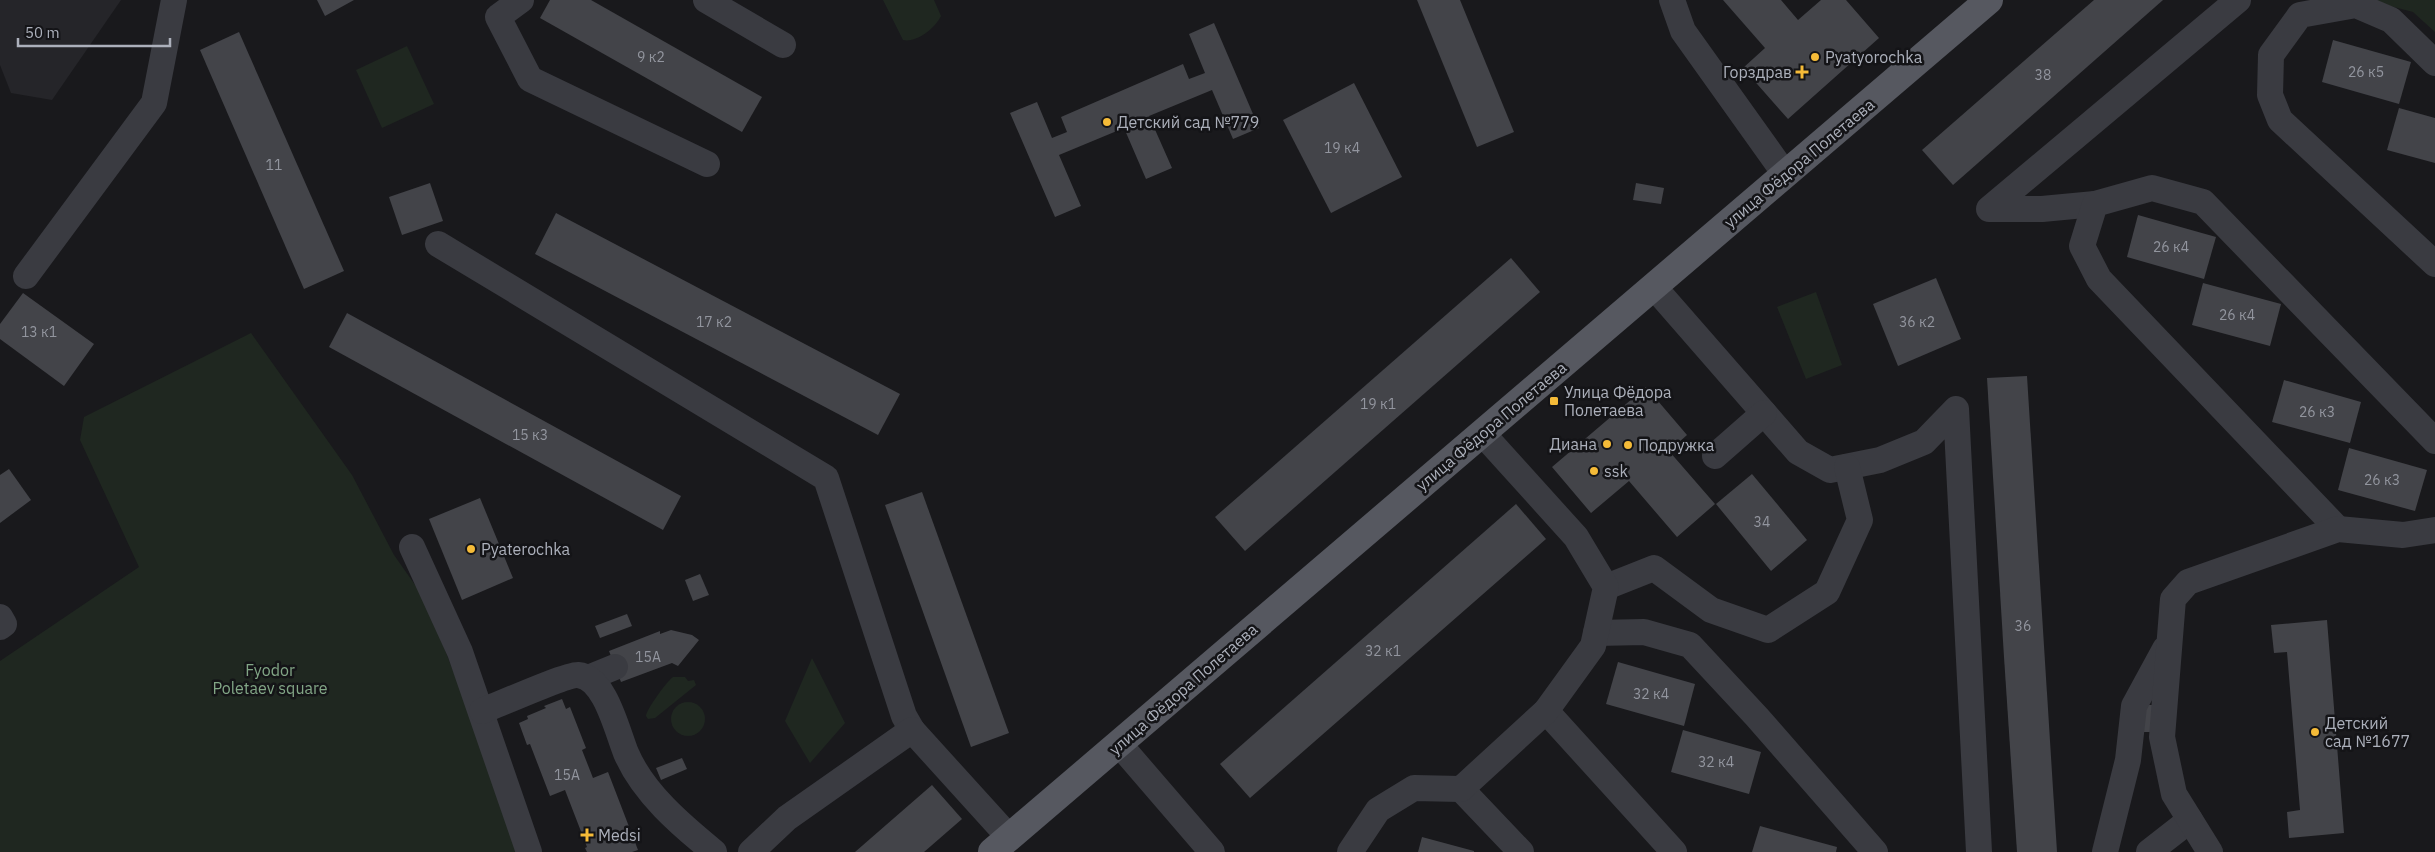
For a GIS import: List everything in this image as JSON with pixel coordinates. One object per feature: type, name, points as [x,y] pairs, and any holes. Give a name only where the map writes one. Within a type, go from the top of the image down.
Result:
[{"type":"main road","name":"улица Фёдора Полетаева","points":[[1001,845],[1990,0]]},
{"type":"street","points":[[26,276],[154,103],[174,0]]},
{"type":"street","points":[[521,0],[498,16],[530,78],[707,164]]},
{"type":"street","points":[[706,0],[782,46]]},
{"type":"street","points":[[1672,0],[1683,31],[1785,174]]},
{"type":"street","points":[[2238,0],[1989,209],[2042,210],[2095,204],[2152,188],[2203,202],[2435,441]]},
{"type":"street","points":[[2435,63],[2391,20],[2356,5],[2300,15],[2271,55],[2270,95],[2280,120],[2435,264]]},
{"type":"street","points":[[2095,204],[2082,246],[2099,278],[2338,529]]},
{"type":"street","points":[[438,244],[826,478],[904,716],[912,730],[1001,845]]},
{"type":"street","points":[[1654,287],[1798,452],[1830,470],[1880,460],[1924,442],[1956,409],[1980,852]]},
{"type":"street","points":[[1715,456],[1764,413]]},
{"type":"street","points":[[1350,852],[1378,810],[1414,788],[1461,789],[1546,711],[1593,646],[1606,587],[1576,537],[1482,433]]},
{"type":"street","points":[[1606,587],[1654,568],[1711,610],[1768,630],[1827,592],[1860,520],[1846,467]]},
{"type":"street","points":[[2210,852],[2174,794],[2162,736],[2173,599],[2188,582],[2338,529],[2403,535],[2435,530]]},
{"type":"street","points":[[412,547],[460,652],[482,711],[529,852]]},
{"type":"street","points":[[0,617],[4,624],[0,627]]},
{"type":"street","points":[[1596,633],[1644,632],[1690,645],[1757,717],[1875,852]]},
{"type":"street","points":[[2106,852],[2128,760],[2134,706],[2170,640]]},
{"type":"street","points":[[588,678],[615,667]]},
{"type":"street","points":[[482,711],[575,675],[588,678],[601,690],[626,754],[636,771],[678,821],[714,852]]},
{"type":"street","points":[[1546,711],[1674,852]]},
{"type":"street","points":[[751,852],[787,818],[912,730]]},
{"type":"street","points":[[1119,744],[1212,852]]},
{"type":"street","points":[[1461,789],[1521,852]]},
{"type":"street","points":[[2149,852],[2190,820]]},
{"type":"shaded area","points":[[0,0],[121,0],[52,100],[11,93],[0,65]]},
{"type":"green space","points":[[883,0],[934,0],[941,16],[925,34],[914,39],[903,40]]},
{"type":"green space","points":[[2367,0],[2435,0],[2435,32],[2413,12]]},
{"type":"green space","points":[[407,46],[434,104],[382,128],[356,70]]},
{"type":"green space","points":[[1816,292],[1842,365],[1806,379],[1777,307]]},
{"type":"green space","name":"Fyodor Poletaev square","points":[[251,333],[352,475],[394,555],[425,599],[524,852],[0,852],[0,661],[139,567],[80,440],[84,417]]},
{"type":"green space","points":[[812,658],[845,723],[810,763],[785,721]]},
{"type":"green space","points":[[673,677],[685,677],[688,681],[694,680],[696,685],[655,718],[648,719],[646,716],[647,712]]},
{"type":"green space","points":[[688,702],[700,707],[705,719],[700,731],[688,736],[676,731],[671,719],[676,707]]},
{"type":"building","points":[[317,0],[354,0],[325,16]]},
{"type":"building","points":[[550,0],[591,0],[762,97],[742,132],[540,18]]},
{"type":"building","points":[[1417,0],[1460,0],[1514,132],[1477,147]]},
{"type":"building","points":[[1723,0],[1781,0],[1798,20],[1821,0],[1846,0],[1879,38],[1788,119],[1743,68],[1765,48]]},
{"type":"building","points":[[2094,0],[2163,0],[1953,185],[1922,150]]},
{"type":"building","name":"Детский сад №779","points":[[1214,23],[1259,128],[1233,139],[1212,90],[1149,116],[1172,168],[1146,179],[1124,128],[1059,155],[1081,206],[1055,217],[1010,113],[1037,102],[1052,138],[1067,132],[1061,117],[1183,64],[1189,79],[1205,73],[1189,34]]},
{"type":"building","points":[[239,32],[344,271],[304,289],[200,50]]},
{"type":"building","points":[[2333,40],[2411,62],[2399,104],[2322,82]]},
{"type":"building","points":[[1354,83],[1402,177],[1331,213],[1283,120]]},
{"type":"building","points":[[2399,108],[2435,118],[2435,163],[2387,150]]},
{"type":"building","points":[[430,183],[443,221],[402,235],[389,197]]},
{"type":"building","points":[[1636,183],[1664,188],[1661,204],[1633,200]]},
{"type":"building","points":[[556,213],[900,394],[878,435],[535,254]]},
{"type":"building","points":[[2138,215],[2216,237],[2204,279],[2127,257]]},
{"type":"building","points":[[1511,258],[1540,292],[1245,551],[1215,517]]},
{"type":"building","points":[[1936,278],[1961,339],[1898,366],[1873,304]]},
{"type":"building","points":[[2203,283],[2281,304],[2270,346],[2192,325]]},
{"type":"building","points":[[23,293],[94,344],[64,386],[0,339],[0,324]]},
{"type":"building","points":[[347,313],[681,496],[663,530],[329,347]]},
{"type":"building","points":[[2027,376],[2057,852],[2017,852],[2004,657],[1987,378]]},
{"type":"building","points":[[2284,380],[2361,402],[2350,443],[2272,422]]},
{"type":"building","points":[[1646,387],[1687,435],[1669,451],[1715,504],[1677,537],[1629,481],[1591,513],[1552,467]]},
{"type":"building","points":[[2349,448],[2427,470],[2415,511],[2338,490]]},
{"type":"building","points":[[9,469],[31,500],[0,523],[0,475]]},
{"type":"building","points":[[1752,474],[1807,540],[1771,571],[1716,504]]},
{"type":"building","points":[[922,492],[1009,733],[971,747],[885,505]]},
{"type":"building","name":"Pyaterochka","points":[[480,498],[513,578],[462,600],[429,519]]},
{"type":"building","points":[[1516,504],[1546,539],[1250,798],[1220,764]]},
{"type":"building","points":[[700,574],[709,595],[693,601],[685,580]]},
{"type":"building","points":[[627,614],[632,626],[600,638],[595,626]]},
{"type":"building","name":"Детский сад №1677","points":[[2327,620],[2344,833],[2289,838],[2287,812],[2300,810],[2287,652],[2274,653],[2271,625]]},
{"type":"building","points":[[671,630],[692,635],[699,640],[678,666],[672,663],[621,682],[609,651],[660,631],[660,634]]},
{"type":"building","points":[[1618,662],[1695,684],[1684,726],[1606,704]]},
{"type":"building","points":[[562,699],[566,709],[570,707],[586,748],[582,750],[593,778],[608,772],[638,850],[632,852],[587,852],[585,848],[587,847],[565,790],[550,796],[530,744],[527,745],[519,723],[528,719],[527,716],[546,708],[544,706]]},
{"type":"building","points":[[2140,705],[2158,705],[2159,732],[2140,732]]},
{"type":"building","points":[[1683,730],[1761,752],[1749,794],[1671,772]]},
{"type":"building","points":[[682,758],[687,769],[661,780],[656,768]]},
{"type":"building","points":[[932,785],[962,819],[924,852],[855,852]]},
{"type":"building","points":[[1760,826],[1837,847],[1836,852],[1752,852]]},
{"type":"building","points":[[1422,837],[1474,851],[1474,852],[1418,852]]},
{"type":"place","name":"Pyatyorochka","points":[[1815,57]]},
{"type":"place","name":"Горздрав","points":[[1802,72]]},
{"type":"place","name":"Детский сад №779","points":[[1107,122]]},
{"type":"place","name":"Улица Фёдора Полетаева","points":[[1554,401]]},
{"type":"place","name":"Диана","points":[[1607,444]]},
{"type":"place","name":"Подружка","points":[[1628,445]]},
{"type":"place","name":"ssk","points":[[1594,471]]},
{"type":"place","name":"Pyaterochka","points":[[471,549]]},
{"type":"place","name":"Детский сад №1677","points":[[2315,732]]},
{"type":"place","name":"Medsi","points":[[587,835]]}]
